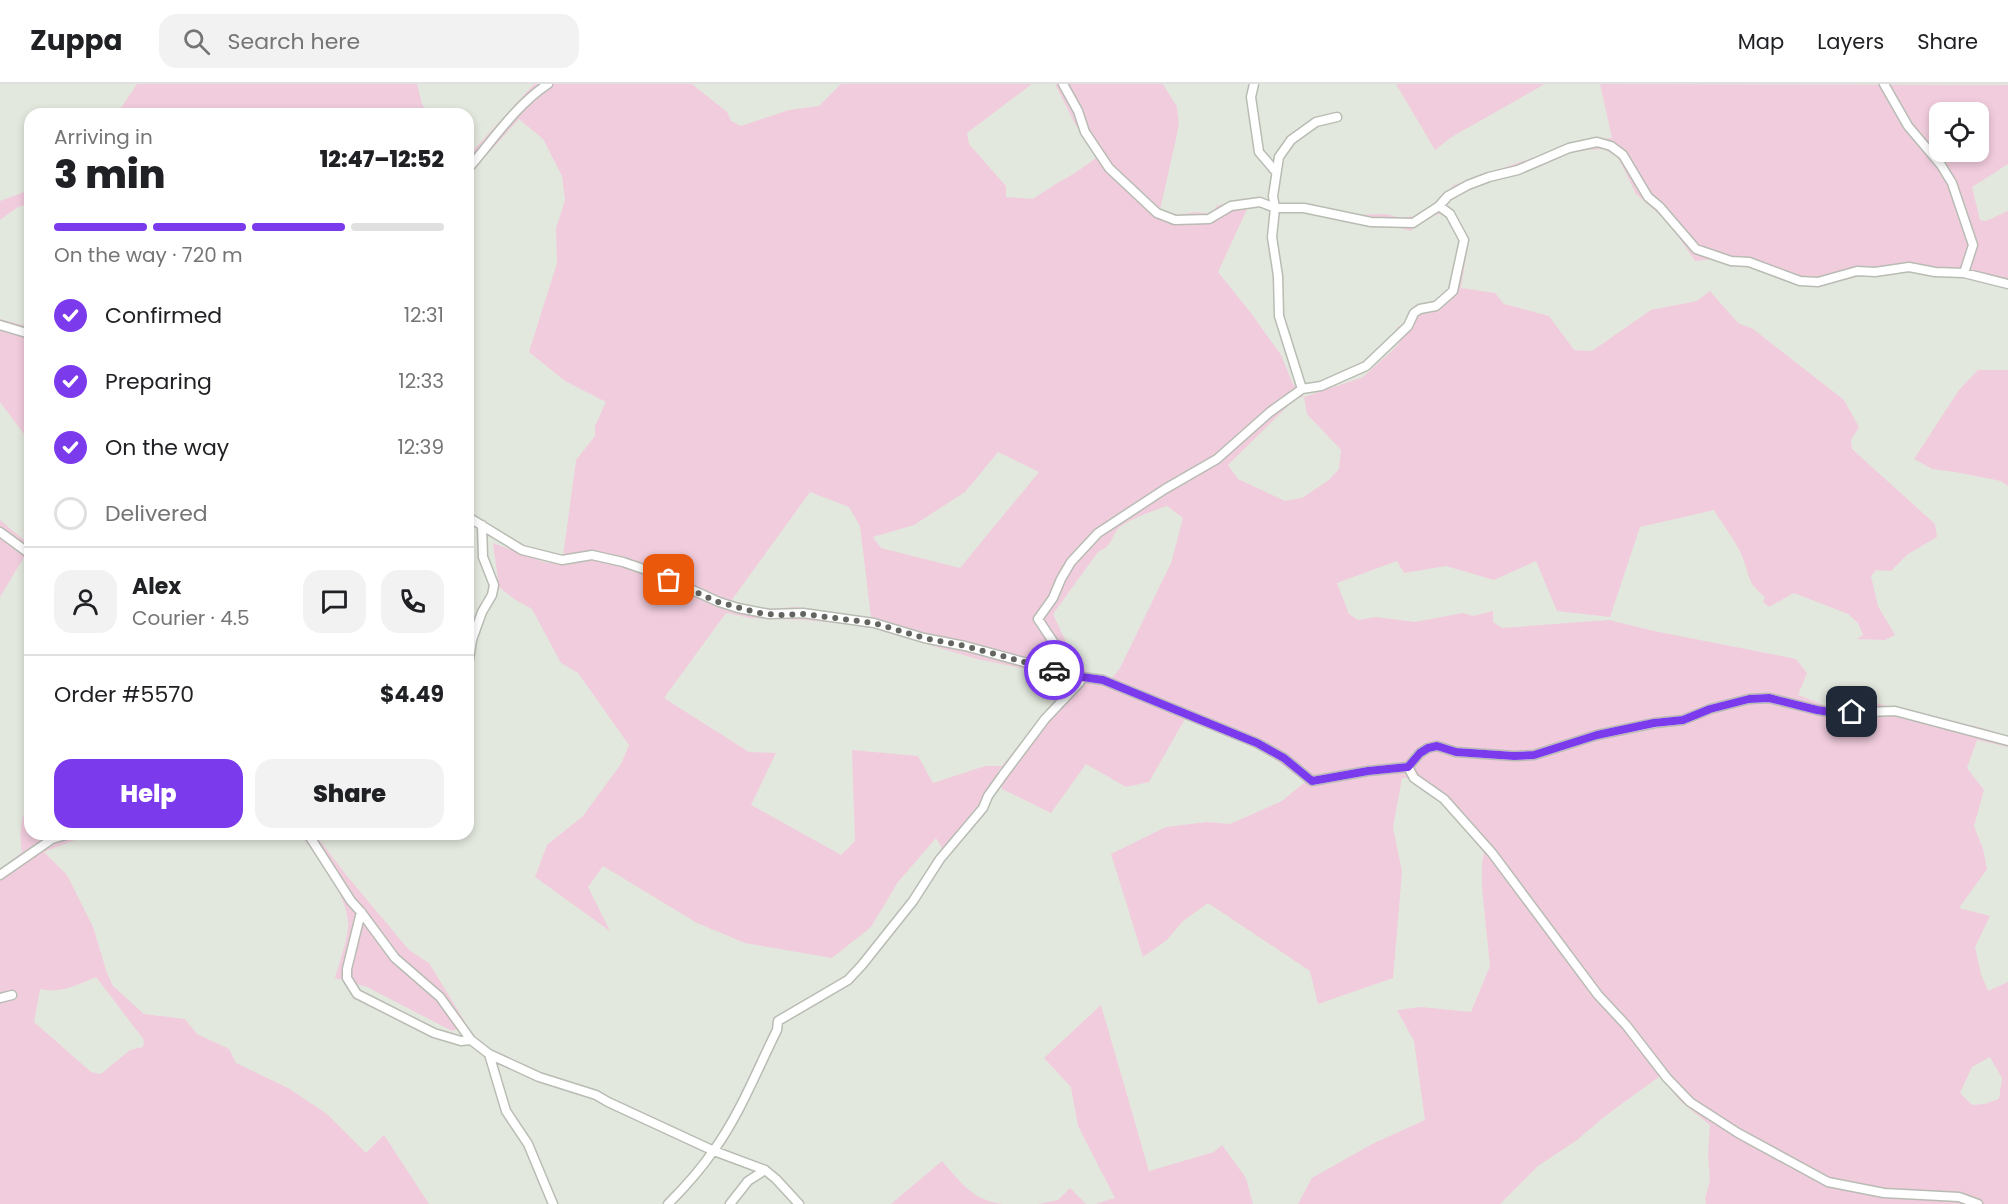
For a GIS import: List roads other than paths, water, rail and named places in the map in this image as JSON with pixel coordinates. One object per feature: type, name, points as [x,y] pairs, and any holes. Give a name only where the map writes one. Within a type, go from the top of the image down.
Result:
[{"type":"street","points":[[474,162],[515,113],[548,84]]},
{"type":"street","points":[[1063,84],[1078,111],[1085,132],[1109,168],[1157,213],[1175,220],[1209,219],[1231,206],[1260,202],[1275,208],[1304,208],[1371,222],[1413,222],[1439,206],[1448,196],[1468,185],[1489,177],[1518,171],[1569,148],[1597,142],[1611,146],[1623,155],[1648,197],[1660,207],[1696,249],[1731,261],[1749,262],[1800,281],[1818,282],[1857,271],[1875,272],[1909,267],[1935,272],[1964,273],[2008,284]]},
{"type":"street","points":[[1254,84],[1251,97],[1259,152],[1276,172]]},
{"type":"street","points":[[1884,84],[1908,126],[1941,165],[1952,183],[1973,245],[1964,273]]},
{"type":"street","points":[[1302,389],[1279,316],[1278,276],[1272,237],[1276,172],[1279,157],[1291,140],[1316,122],[1337,117]]},
{"type":"street","points":[[668,1204],[714,1151],[737,1111],[777,1030],[778,1020],[848,980],[862,965],[914,901],[940,859],[983,808],[988,796],[1045,719],[1080,682],[1038,619],[1053,598],[1060,579],[1071,562],[1098,533],[1217,459],[1270,412],[1302,389],[1321,386],[1366,366],[1408,326],[1414,313],[1420,309],[1437,306],[1453,291],[1464,240],[1450,214],[1439,206]]},
{"type":"street","points":[[0,324],[24,332]]},
{"type":"street","points":[[474,520],[522,550],[562,560],[592,555],[623,562],[652,572],[718,602],[738,608],[769,614],[803,614],[874,623],[1075,676],[1103,680],[1257,743],[1284,758],[1312,781],[1368,771],[1408,767],[1420,753],[1437,746],[1456,752],[1534,755],[1597,735],[1654,723],[1683,720],[1710,709],[1749,699],[1769,698],[1836,713],[1895,711],[2008,741]]},
{"type":"street","points":[[474,634],[482,612],[492,595],[494,585],[483,557],[482,525]]},
{"type":"street","points":[[0,532],[24,550]]},
{"type":"street","points":[[1408,767],[1414,778],[1444,800],[1492,854],[1598,995],[1690,1102],[1738,1133],[1828,1182],[1884,1193],[1959,1197],[1978,1204]]},
{"type":"street","points":[[0,875],[51,840]]},
{"type":"street","points":[[312,840],[351,901],[395,958],[440,996],[471,1040],[489,1054],[539,1077],[596,1095],[714,1151],[765,1170],[799,1204]]},
{"type":"street","points":[[361,912],[347,969],[347,978],[357,994],[434,1033],[461,1041],[471,1040]]},
{"type":"street","points":[[0,998],[12,995]]},
{"type":"street","points":[[489,1054],[506,1112],[528,1144],[553,1204]]},
{"type":"street","points":[[730,1204],[748,1181],[765,1170]]}]
